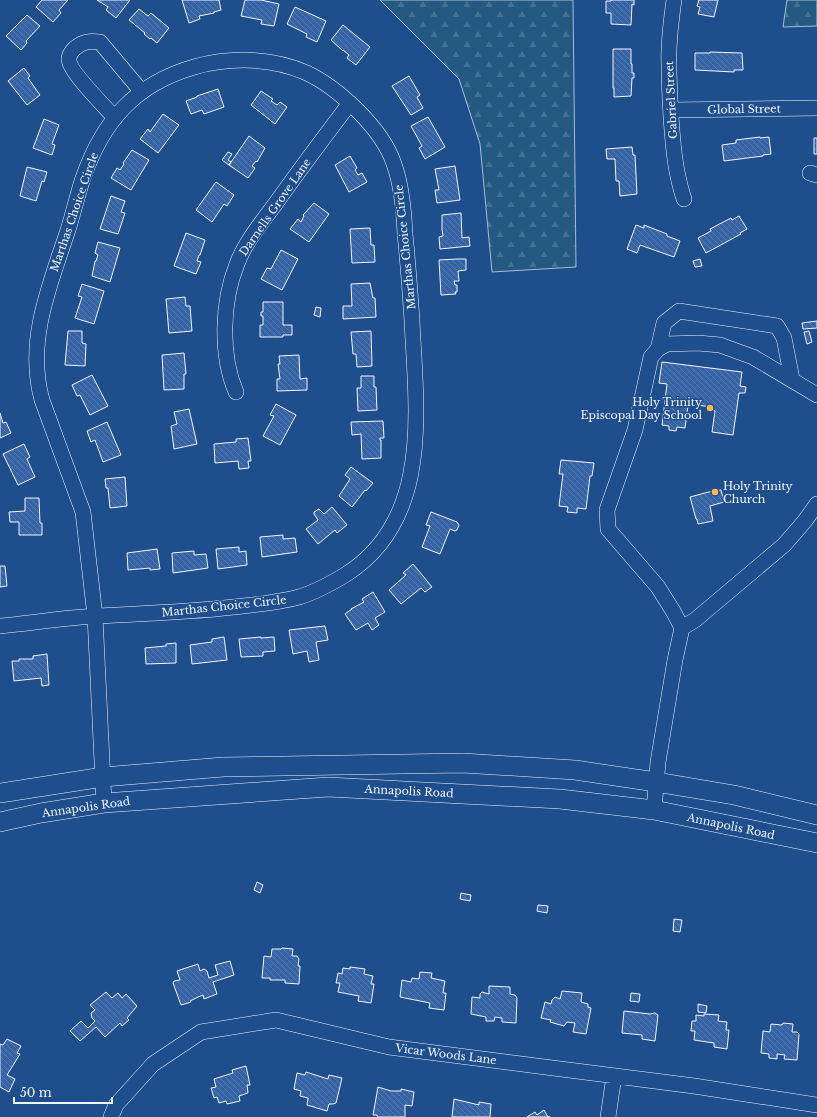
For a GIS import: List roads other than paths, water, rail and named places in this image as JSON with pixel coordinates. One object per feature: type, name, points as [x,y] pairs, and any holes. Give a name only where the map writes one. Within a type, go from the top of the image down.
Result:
[{"type":"main road","points":[[0,793],[102,777],[223,767],[463,763],[575,770],[734,795],[817,815]]},
{"type":"main road","name":"Annapolis Road","points":[[0,822],[41,813],[104,803],[328,787],[560,799],[654,810],[817,843]]},
{"type":"street","name":"Gabriel Street","points":[[674,0],[668,64],[675,165],[678,184],[684,199]]},
{"type":"street","points":[[115,118],[72,70],[69,60],[71,51],[81,43],[100,42],[142,92]]},
{"type":"street","name":"Marthas Choice Circle","points":[[94,616],[186,612],[276,602],[297,598],[327,586],[360,565],[383,542],[402,508],[413,465],[416,425],[410,291],[403,204],[394,163],[378,134],[368,121],[350,103],[327,85],[304,71],[289,65],[263,60],[234,60],[199,65],[178,72],[149,86],[125,106],[115,118],[93,153],[82,182],[69,228],[43,304],[37,351],[37,375],[40,393],[83,512],[94,616],[104,803]]},
{"type":"street","name":"Darnells Grove Lane","points":[[236,392],[228,367],[226,342],[230,286],[237,263],[242,252],[262,223],[350,103]]},
{"type":"street","name":"Global Street","points":[[671,110],[817,108]]},
{"type":"street","points":[[658,349],[664,323],[678,311],[777,326],[784,338],[792,379]]},
{"type":"street","points":[[654,810],[658,762],[675,660],[682,628],[658,587],[608,529],[607,518],[607,510],[613,490],[635,430],[651,357],[658,349],[667,344],[698,343],[720,345],[752,356],[817,395]]},
{"type":"street","points":[[682,628],[695,620],[784,545],[817,504]]},
{"type":"street","points":[[0,626],[94,616]]},
{"type":"street","name":"Vicar Woods Lane","points":[[111,1117],[116,1105],[153,1064],[201,1032],[276,1020],[389,1047],[817,1104]]},
{"type":"street","points":[[608,1117],[614,1076]]},
{"type":"place","name":"Holy Trinity Episcopal Day School","points":[[710,408]]},
{"type":"place","name":"Holy Trinity Church","points":[[715,492]]}]
